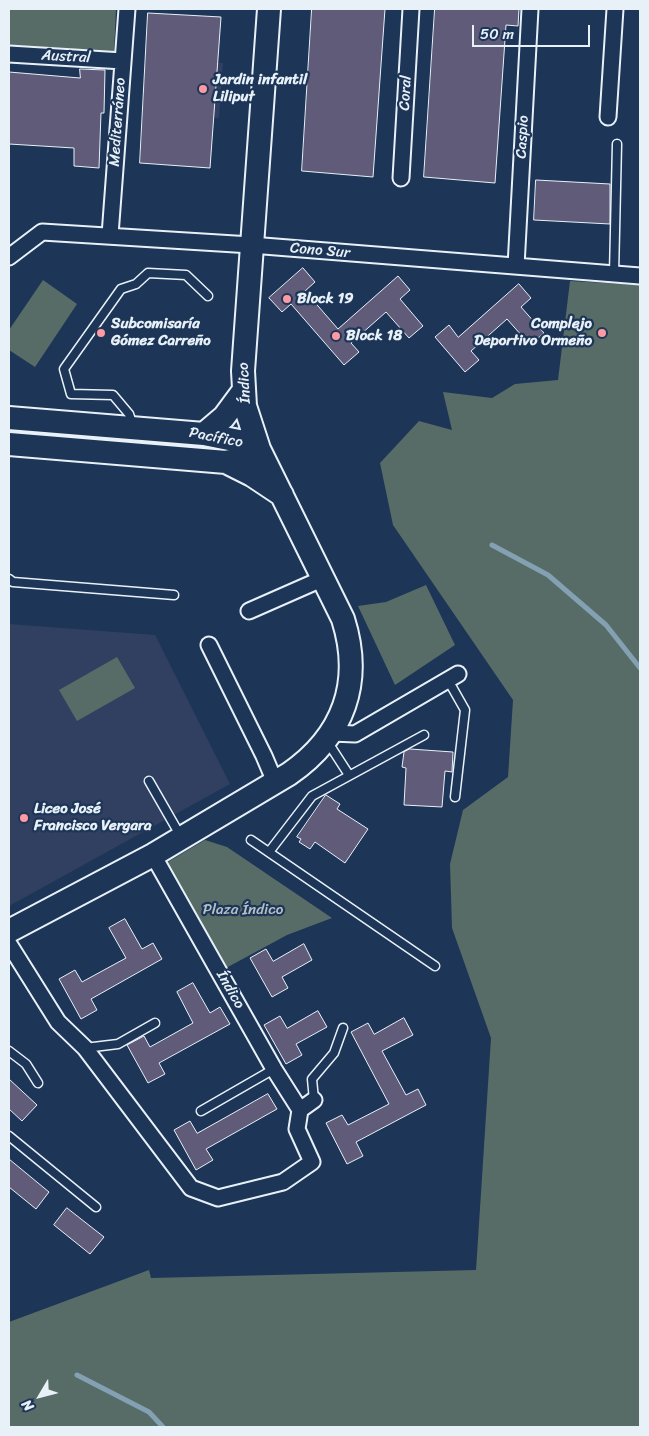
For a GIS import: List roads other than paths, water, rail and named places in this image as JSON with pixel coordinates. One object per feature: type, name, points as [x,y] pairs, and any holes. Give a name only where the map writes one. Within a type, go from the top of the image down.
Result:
[{"type":"street","name":"Mediterráneo","points":[[110,235],[126,9]]},
{"type":"street","name":"Índico","points":[[9,931],[153,855],[303,764],[329,737],[345,703],[351,675],[351,660],[343,619],[259,449],[245,406],[243,371],[269,9]]},
{"type":"street","name":"Coral","points":[[401,178],[411,9]]},
{"type":"street","name":"Caspio","points":[[516,266],[530,9]]},
{"type":"street","points":[[608,117],[615,9]]},
{"type":"street","name":"Austral","points":[[9,54],[123,61]]},
{"type":"street","name":"Cono Sur","points":[[9,257],[42,232],[251,245],[640,276]]},
{"type":"street","points":[[204,434],[224,418],[244,390]]},
{"type":"street","name":"Pacífico","points":[[9,418],[204,434],[244,442],[259,449]]},
{"type":"street","name":"Pacífico","points":[[9,444],[226,462],[247,457],[259,449]]},
{"type":"street","points":[[226,462],[252,475],[283,496]]},
{"type":"street","points":[[249,611],[324,578]]},
{"type":"street","points":[[209,645],[275,782]]},
{"type":"street","points":[[329,737],[354,734],[453,677]]},
{"type":"street","name":"Índico","points":[[153,855],[274,1069],[300,1110]]},
{"type":"street","points":[[9,944],[58,1022],[85,1048],[191,1188],[218,1198],[283,1182],[312,1162],[297,1129],[300,1110],[314,1100]]},
{"type":"lane","points":[[614,274],[617,144]]},
{"type":"lane","points":[[134,428],[129,414],[113,395],[71,394],[64,369],[121,289],[136,284],[148,273],[186,275],[208,296]]},
{"type":"lane","points":[[9,579],[13,582],[174,595]]},
{"type":"lane","points":[[453,677],[465,710],[455,797]]},
{"type":"lane","points":[[269,852],[312,796],[424,735]]},
{"type":"lane","points":[[329,737],[349,775]]},
{"type":"lane","points":[[150,781],[181,837]]},
{"type":"lane","points":[[251,840],[435,966]]},
{"type":"lane","points":[[85,1048],[118,1044],[155,1023]]},
{"type":"lane","points":[[314,1100],[312,1079],[334,1054],[343,1028]]},
{"type":"lane","points":[[9,1050],[26,1064],[38,1083]]},
{"type":"lane","points":[[200,1111],[274,1069]]},
{"type":"lane","points":[[9,1136],[96,1207]]},
{"type":"waterway","points":[[492,545],[548,575],[606,625],[640,668]]},
{"type":"waterway","points":[[77,1375],[149,1412],[163,1427]]},
{"type":"place","name":"Jardin infantil Liliput","points":[[203,89]]},
{"type":"place","name":"Block 19","points":[[287,299]]},
{"type":"place","name":"Subcomisaría Gómez Carreño","points":[[101,333]]},
{"type":"place","name":"Complejo Deportivo Ormeño","points":[[602,333]]},
{"type":"place","name":"Block 18","points":[[336,336]]},
{"type":"place","name":"Liceo José Francisco Vergara","points":[[24,818]]},
{"type":"park label","name":"Plaza Índico","points":[[243,910]]}]
